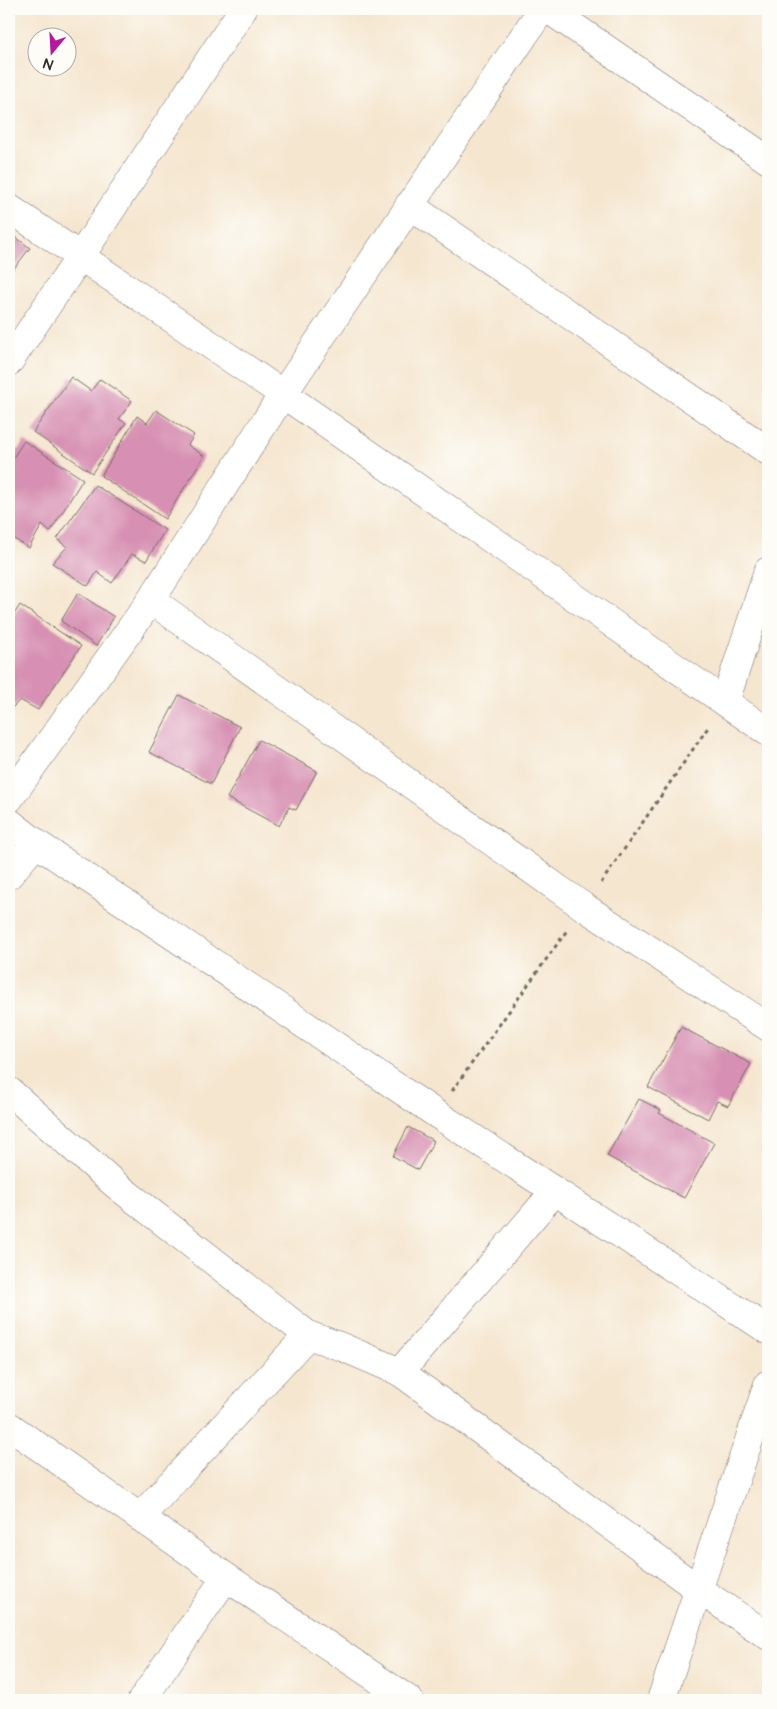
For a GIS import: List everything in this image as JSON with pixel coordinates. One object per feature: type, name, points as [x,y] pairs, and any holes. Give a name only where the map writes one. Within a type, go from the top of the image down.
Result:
[{"type":"street","points":[[9,362],[243,9]]},
{"type":"street","points":[[9,799],[151,600],[282,394],[542,9]]},
{"type":"street","points":[[548,9],[768,160]]},
{"type":"street","points":[[409,205],[768,451]]},
{"type":"street","points":[[9,208],[282,394],[768,732]]},
{"type":"street","points":[[725,702],[768,571]]},
{"type":"street","points":[[151,600],[584,907],[768,1027]]},
{"type":"street","points":[[9,822],[36,843],[435,1113],[768,1330]]},
{"type":"street","points":[[9,875],[36,843]]},
{"type":"street","points":[[9,1091],[116,1186],[308,1335],[342,1347],[400,1372],[698,1589],[768,1636]]},
{"type":"street","points":[[400,1372],[556,1192]]},
{"type":"street","points":[[140,1518],[308,1335]]},
{"type":"street","points":[[661,1700],[768,1384]]},
{"type":"street","points":[[9,1426],[226,1577],[409,1700]]},
{"type":"street","points":[[142,1700],[226,1577]]},
{"type":"path","points":[[435,1113],[584,907],[725,702]]},
{"type":"building","points":[[9,232],[30,248],[12,271],[9,269]]},
{"type":"building","points":[[71,377],[91,391],[100,379],[132,401],[119,419],[126,423],[92,473],[33,432]]},
{"type":"building","points":[[156,410],[194,435],[188,445],[204,456],[165,519],[101,476],[137,416],[147,423]]},
{"type":"building","points":[[24,441],[83,479],[50,532],[42,525],[29,548],[9,536],[9,464]]},
{"type":"building","points":[[95,485],[165,530],[146,561],[132,554],[112,583],[97,572],[88,586],[52,563],[67,547],[57,539]]},
{"type":"building","points":[[78,593],[114,617],[96,646],[61,621]]},
{"type":"building","points":[[20,605],[81,646],[38,710],[20,700],[12,708],[9,706],[9,622]]},
{"type":"building","points":[[179,695],[240,727],[211,784],[149,752]]},
{"type":"building","points":[[259,740],[317,771],[296,810],[289,807],[279,826],[227,798]]},
{"type":"building","points":[[681,1027],[751,1064],[728,1106],[717,1101],[708,1119],[648,1087]]},
{"type":"building","points":[[639,1099],[661,1110],[659,1113],[714,1143],[684,1198],[607,1156]]},
{"type":"building","points":[[408,1127],[434,1141],[418,1170],[393,1156]]}]
